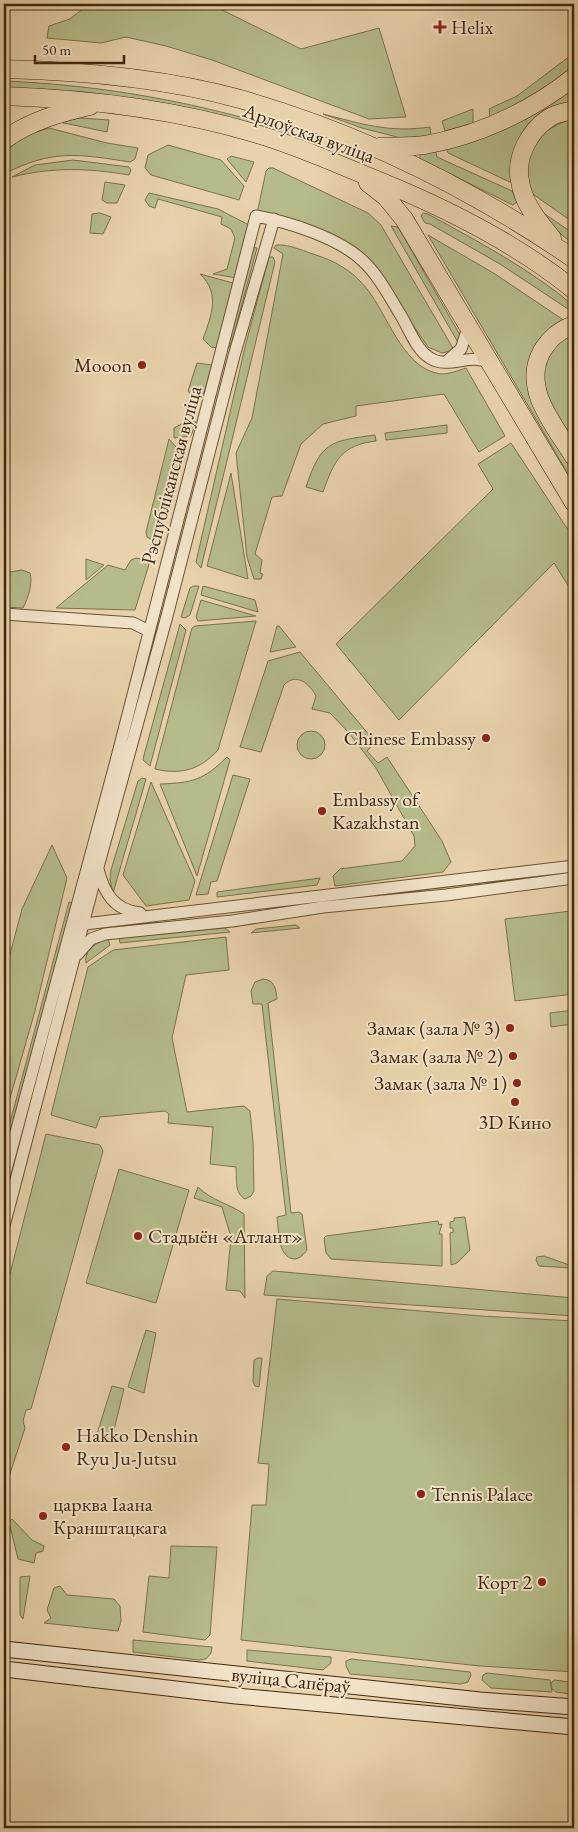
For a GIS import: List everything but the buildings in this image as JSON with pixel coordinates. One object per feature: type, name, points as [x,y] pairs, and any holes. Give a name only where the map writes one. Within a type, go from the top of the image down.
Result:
[{"type":"main road","name":"Арлоўская вуліца","points":[[4,69],[116,76],[238,99],[290,114],[375,147],[464,191],[568,254]]},
{"type":"main road","points":[[375,147],[425,145],[482,128],[516,116],[574,77]]},
{"type":"main road","name":"Арлоўская вуліца","points":[[4,96],[105,103],[197,119],[257,134],[335,163],[449,212],[495,237],[574,290]]},
{"type":"main road","points":[[4,140],[19,129],[37,121],[105,103]]},
{"type":"main road","points":[[568,254],[538,221],[527,203],[519,181],[524,149],[538,127],[550,117],[574,110]]},
{"type":"main road","points":[[335,163],[368,183],[386,197],[412,232],[574,503]]},
{"type":"main road","points":[[574,325],[552,336],[539,358],[535,384],[540,400],[574,457]]},
{"type":"main road","name":"вуліца Сапёраў","points":[[4,1649],[470,1699],[574,1707]]},
{"type":"main road","name":"вуліца Сапёраў","points":[[4,1669],[236,1696],[574,1728]]},
{"type":"street","name":"Рэспубліканская вуліца","points":[[78,927],[116,761],[256,216],[274,219],[320,236],[348,250],[363,262],[389,296],[419,345],[430,358],[446,362]]},
{"type":"street","points":[[4,1178],[78,927],[98,867],[167,616],[234,356],[274,219]]},
{"type":"street","points":[[446,362],[462,350],[468,328]]},
{"type":"street","points":[[222,352],[234,356]]},
{"type":"street","points":[[446,362],[481,358],[489,363]]},
{"type":"street","points":[[4,614],[133,623],[149,631]]},
{"type":"street","points":[[78,927],[154,914],[574,866]]},
{"type":"street","points":[[98,867],[108,896],[119,906],[128,912],[154,914]]},
{"type":"street","points":[[69,975],[84,944],[98,936],[574,878]]},
{"type":"street","points":[[78,927],[98,936]]},
{"type":"street","points":[[4,1226],[69,975],[78,927]]},
{"type":"green space","points":[[89,4],[210,4],[301,49],[379,28],[406,117],[369,119],[212,60],[166,46],[126,37],[101,43],[47,38],[49,26],[70,19]]},
{"type":"green space","points":[[574,53],[574,69],[554,84],[490,119],[489,109],[517,96]]},
{"type":"green space","points":[[4,81],[77,86],[184,103],[289,131],[286,138],[4,89]]},
{"type":"green space","points":[[574,88],[574,105],[543,117],[532,123],[525,130],[516,150],[512,183],[448,153],[446,147],[480,137],[513,124],[544,108]]},
{"type":"green space","points":[[473,109],[473,123],[445,131],[442,121]]},
{"type":"green space","points":[[323,114],[388,128],[415,129],[430,127],[431,136],[401,138],[362,128]]},
{"type":"green space","points":[[80,118],[109,120],[107,132],[59,122]]},
{"type":"green space","points":[[574,120],[574,223],[530,192],[527,167],[532,147],[538,138],[556,125]]},
{"type":"green space","points":[[49,128],[107,143],[138,148],[135,159],[130,162],[80,156],[52,157],[37,160],[4,174],[4,152],[24,136]]},
{"type":"green space","points":[[168,145],[221,160],[244,186],[239,200],[151,175],[145,168],[148,155]]},
{"type":"green space","points":[[435,149],[437,157],[512,191],[517,202],[513,205],[420,159],[420,151]]},
{"type":"green space","points":[[231,156],[254,162],[246,182],[227,159]]},
{"type":"green space","points":[[73,160],[129,167],[131,170],[129,175],[99,171],[56,170],[12,177],[35,165]]},
{"type":"green space","points":[[269,168],[273,168],[368,213],[381,225],[454,350],[442,353],[428,347],[387,287],[349,251],[257,214],[266,171]]},
{"type":"green space","points":[[105,182],[125,185],[117,203],[107,203],[102,200]]},
{"type":"green space","points":[[149,193],[218,209],[249,225],[237,278],[213,274],[227,269],[235,238],[231,229],[221,224],[222,217],[158,199],[155,208],[149,206],[145,200]]},
{"type":"green space","points":[[536,208],[574,234],[574,244],[563,236]]},
{"type":"green space","points":[[100,213],[111,217],[103,234],[90,233],[92,214]]},
{"type":"green space","points":[[423,213],[466,235],[522,268],[574,306],[574,313],[500,264],[430,224],[425,223],[421,216]]},
{"type":"green space","points":[[391,226],[398,227],[401,232],[460,335],[460,346]]},
{"type":"green space","points":[[428,235],[495,274],[565,321],[530,395],[574,470],[574,484]]},
{"type":"green space","points":[[276,245],[290,246],[321,257],[336,263],[355,276],[374,299],[404,349],[424,368],[443,374],[466,368],[505,436],[479,452],[444,394],[356,406],[356,416],[323,424],[301,444],[282,496],[272,497],[255,554],[262,560],[260,573],[263,574],[261,579],[254,579],[247,557],[236,453],[252,418],[283,254],[274,248]]},
{"type":"green space","points":[[250,247],[257,248],[232,341],[228,349],[224,349]]},
{"type":"green space","points":[[269,257],[273,257],[275,262],[201,568],[196,562],[245,347]]},
{"type":"green space","points":[[200,274],[233,283],[218,348],[211,347],[203,339],[211,314],[212,297],[210,289]]},
{"type":"green space","points":[[574,332],[574,446],[552,409],[543,382],[543,368],[548,355],[557,343]]},
{"type":"green space","points":[[197,363],[212,365],[204,393],[192,396],[188,391]]},
{"type":"green space","points":[[185,422],[196,422],[191,436],[174,438],[174,428]]},
{"type":"green space","points":[[447,425],[447,433],[386,440],[385,433]]},
{"type":"green space","points":[[375,435],[376,441],[354,446],[340,456],[335,463],[323,492],[306,487],[317,461],[329,446],[347,439]]},
{"type":"green space","points":[[169,439],[182,454],[155,542],[147,537],[146,532]]},
{"type":"green space","points":[[511,443],[574,539],[574,595],[554,563],[399,720],[336,644],[493,489],[478,464]]},
{"type":"green space","points":[[231,473],[248,579],[207,566]]},
{"type":"green space","points":[[136,558],[150,561],[135,610],[56,608],[108,565],[125,570],[131,560]]},
{"type":"green space","points":[[86,559],[104,565],[86,580]]},
{"type":"green space","points":[[22,570],[30,573],[31,577],[27,600],[23,608],[4,607],[4,573]]},
{"type":"green space","points":[[199,586],[190,615],[185,618],[181,617],[190,588]]},
{"type":"green space","points":[[203,586],[255,600],[258,612],[201,595]]},
{"type":"green space","points":[[201,600],[256,616],[198,621],[196,617]]},
{"type":"green space","points":[[256,621],[218,750],[204,762],[190,769],[164,771],[155,769],[192,628],[195,626]]},
{"type":"green space","points":[[180,624],[186,630],[150,766],[143,760],[144,755]]},
{"type":"green space","points":[[277,626],[279,626],[296,647],[270,652]]},
{"type":"green space","points":[[300,652],[375,742],[367,751],[378,763],[387,757],[442,841],[451,862],[443,872],[335,886],[333,876],[340,869],[402,861],[415,846],[414,836],[376,768],[349,733],[330,713],[312,709],[316,696],[310,687],[302,681],[293,680],[284,685],[261,752],[240,747],[268,661]]},
{"type":"green space","points":[[311,731],[321,735],[325,745],[321,755],[311,759],[301,755],[297,745],[301,735]]},
{"type":"green space","points":[[227,757],[230,760],[197,876],[160,784],[181,783],[197,779],[211,771]]},
{"type":"green space","points":[[233,775],[250,779],[217,881],[211,882],[208,894],[196,895]]},
{"type":"green space","points":[[142,778],[146,779],[113,893],[110,880],[111,870],[138,781]]},
{"type":"green space","points":[[151,782],[195,881],[189,900],[146,906],[123,875]]},
{"type":"green space","points":[[52,845],[67,878],[35,1011],[4,1119],[4,977],[22,909]]},
{"type":"green space","points":[[320,878],[317,885],[217,897],[217,892]]},
{"type":"green space","points":[[69,902],[73,903],[4,1161],[4,1145]]},
{"type":"green space","points":[[571,911],[574,938],[574,994],[515,1001],[505,919]]},
{"type":"green space","points":[[296,925],[300,928],[251,933],[256,929]]},
{"type":"green space","points":[[225,928],[230,932],[120,943],[119,938]]},
{"type":"green space","points":[[226,937],[229,970],[186,975],[172,1038],[187,1112],[244,1106],[250,1111],[254,1191],[251,1196],[245,1199],[239,1193],[236,1167],[210,1164],[213,1127],[168,1123],[169,1114],[165,1111],[100,1117],[96,1128],[51,1115],[88,967],[113,950]]},
{"type":"green space","points":[[108,939],[110,945],[86,963],[89,950],[99,942]]},
{"type":"green space","points":[[263,979],[272,983],[276,992],[277,999],[268,1003],[291,1213],[299,1212],[302,1214],[307,1250],[296,1259],[288,1257],[284,1253],[279,1235],[277,1217],[286,1215],[262,1004],[253,1004],[251,991],[255,982]]},
{"type":"green space","points":[[574,1010],[572,1024],[551,1027],[550,1013]]},
{"type":"green space","points":[[46,1134],[100,1145],[103,1151],[31,1409],[26,1410],[23,1421],[25,1428],[4,1492],[4,1297]]},
{"type":"green space","name":"Стадыён «Атлант»","points":[[119,1169],[189,1190],[156,1303],[86,1283]]},
{"type":"green space","points":[[198,1187],[209,1196],[244,1214],[245,1298],[240,1291],[226,1290],[231,1237],[222,1207],[194,1198]]},
{"type":"green space","points":[[465,1217],[470,1250],[457,1263],[451,1265],[450,1233],[453,1232],[453,1228],[450,1228],[450,1222],[454,1221],[454,1218]]},
{"type":"green space","points":[[438,1221],[439,1225],[442,1224],[439,1234],[442,1234],[442,1266],[331,1259],[326,1253],[324,1238],[326,1236]]},
{"type":"green space","points":[[544,1256],[572,1266],[572,1268],[539,1266],[536,1260],[537,1257]]},
{"type":"green space","points":[[273,1271],[574,1298],[574,1316],[264,1295],[267,1276]]},
{"type":"green space","points":[[277,1299],[481,1316],[574,1321],[574,1672],[480,1666],[241,1640],[252,1505],[266,1505],[269,1464],[258,1463]]},
{"type":"green space","points":[[146,1330],[156,1333],[144,1393],[128,1387]]},
{"type":"green space","points":[[262,1358],[259,1387],[255,1386],[253,1382],[254,1360]]},
{"type":"green space","points":[[112,1386],[124,1389],[111,1442],[96,1437]]},
{"type":"green space","points":[[12,1519],[32,1540],[44,1546],[43,1551],[36,1553],[34,1563],[18,1559],[9,1522]]},
{"type":"green space","points":[[171,1546],[217,1547],[210,1635],[205,1640],[143,1632],[149,1576],[169,1578]]},
{"type":"green space","points":[[30,1576],[23,1619],[20,1615],[20,1577]]},
{"type":"green space","points":[[60,1586],[67,1595],[114,1599],[120,1606],[121,1621],[118,1631],[44,1623],[51,1618],[47,1610],[54,1588]]},
{"type":"green space","points":[[133,1640],[212,1647],[211,1653],[206,1659],[199,1660],[133,1652]]},
{"type":"green space","points":[[247,1650],[331,1657],[331,1663],[323,1670],[247,1661]]},
{"type":"green space","points":[[351,1659],[470,1672],[471,1675],[468,1682],[461,1684],[350,1674],[346,1661]]},
{"type":"green space","points":[[487,1673],[550,1680],[552,1692],[491,1688],[482,1680],[483,1675]]},
{"type":"green space","points":[[554,1680],[570,1682],[570,1694],[556,1692],[552,1689],[551,1683]]},
{"type":"place","name":"Helix","points":[[440,27]]},
{"type":"place","name":"Mooon","points":[[142,365]]},
{"type":"place","name":"Chinese Embassy","points":[[486,738]]},
{"type":"place","name":"Embassy of Kazakhstan","points":[[322,811]]},
{"type":"place","name":"Замак (зала № 3)","points":[[510,1028]]},
{"type":"place","name":"Замак (зала № 2)","points":[[513,1056]]},
{"type":"place","name":"Замак (зала № 1)","points":[[517,1083]]},
{"type":"place","name":"3D Кино","points":[[515,1102]]},
{"type":"place","name":"Стадыён «Атлант»","points":[[138,1236]]},
{"type":"place","name":"Hakko Denshin Ryu Ju-Jutsu","points":[[66,1447]]},
{"type":"place","name":"Tennis Palace","points":[[421,1494]]},
{"type":"place","name":"царква Іаана Кранштацкага","points":[[43,1516]]},
{"type":"place","name":"Корт 2","points":[[542,1582]]}]
